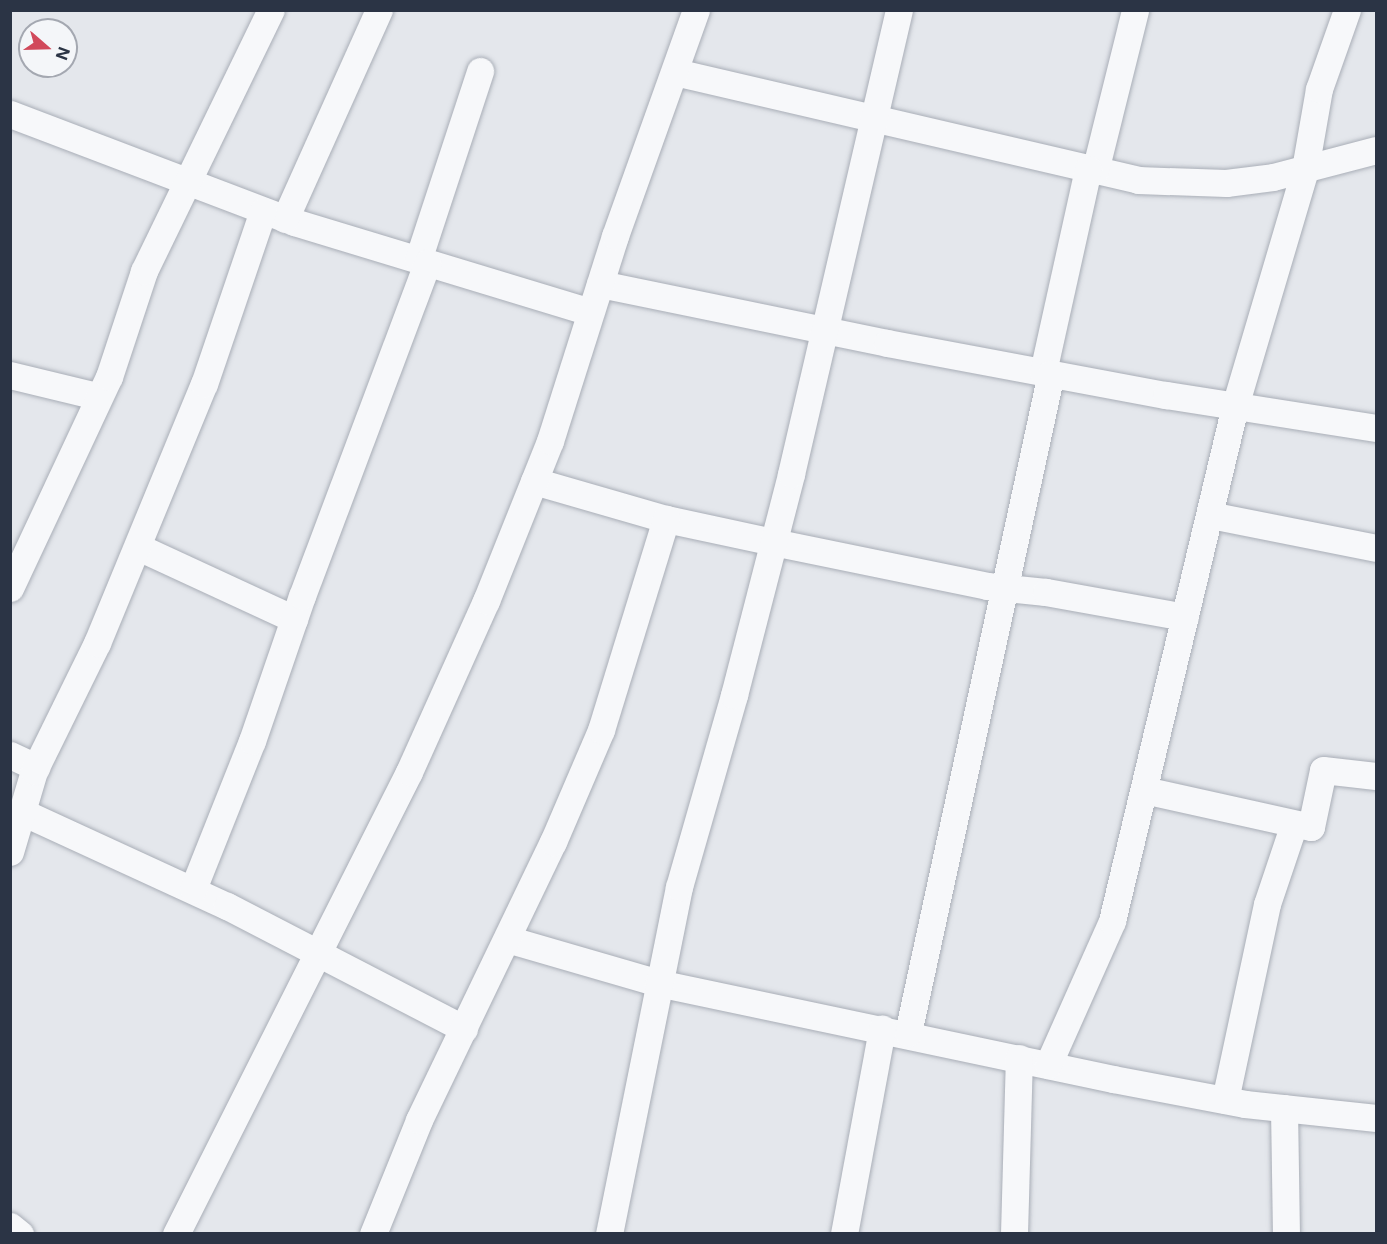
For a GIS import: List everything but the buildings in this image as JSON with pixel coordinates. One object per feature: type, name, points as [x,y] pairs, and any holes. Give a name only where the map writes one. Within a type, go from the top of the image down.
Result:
[{"type":"street","points":[[10,588],[98,396],[109,377],[144,271],[271,10]]},
{"type":"street","points":[[10,852],[20,811],[36,767],[97,643],[138,548],[274,215],[380,10]]},
{"type":"street","points":[[176,1233],[409,772],[486,601],[534,481],[590,312],[696,10]]},
{"type":"street","points":[[609,1233],[679,887],[773,542],[826,330],[899,10]]},
{"type":"street","points":[[844,1233],[1004,587],[1047,373],[1092,170],[1135,10]]},
{"type":"street","points":[[1048,1065],[1112,921],[1235,406],[1305,169],[1319,89],[1347,10]]},
{"type":"street","points":[[193,889],[252,741],[422,261],[480,72]]},
{"type":"street","points":[[675,72],[873,121],[1138,180],[1226,183],[1305,169],[1377,150]]},
{"type":"street","points":[[10,114],[274,215],[590,312]]},
{"type":"street","points":[[600,284],[1047,373],[1377,428]]},
{"type":"street","points":[[10,375],[98,396]]},
{"type":"street","points":[[534,481],[666,519],[773,542],[1004,587],[1185,617]]},
{"type":"street","points":[[1210,515],[1377,548]]},
{"type":"street","points":[[373,1233],[419,1120],[507,939],[601,730],[666,519]]},
{"type":"street","points":[[138,548],[294,619]]},
{"type":"street","points":[[10,755],[36,767]]},
{"type":"street","points":[[1144,790],[1311,827],[1323,770],[1377,776]]},
{"type":"street","points":[[20,811],[193,889],[464,1029]]},
{"type":"street","points":[[1225,1100],[1264,915],[1294,824]]},
{"type":"street","points":[[507,939],[658,983],[1048,1065],[1225,1100],[1284,1108],[1376,1112]]},
{"type":"street","points":[[1014,1233],[1019,1058]]},
{"type":"street","points":[[1284,1108],[1286,1233]]},
{"type":"street","points":[[10,1226],[20,1233]]}]
